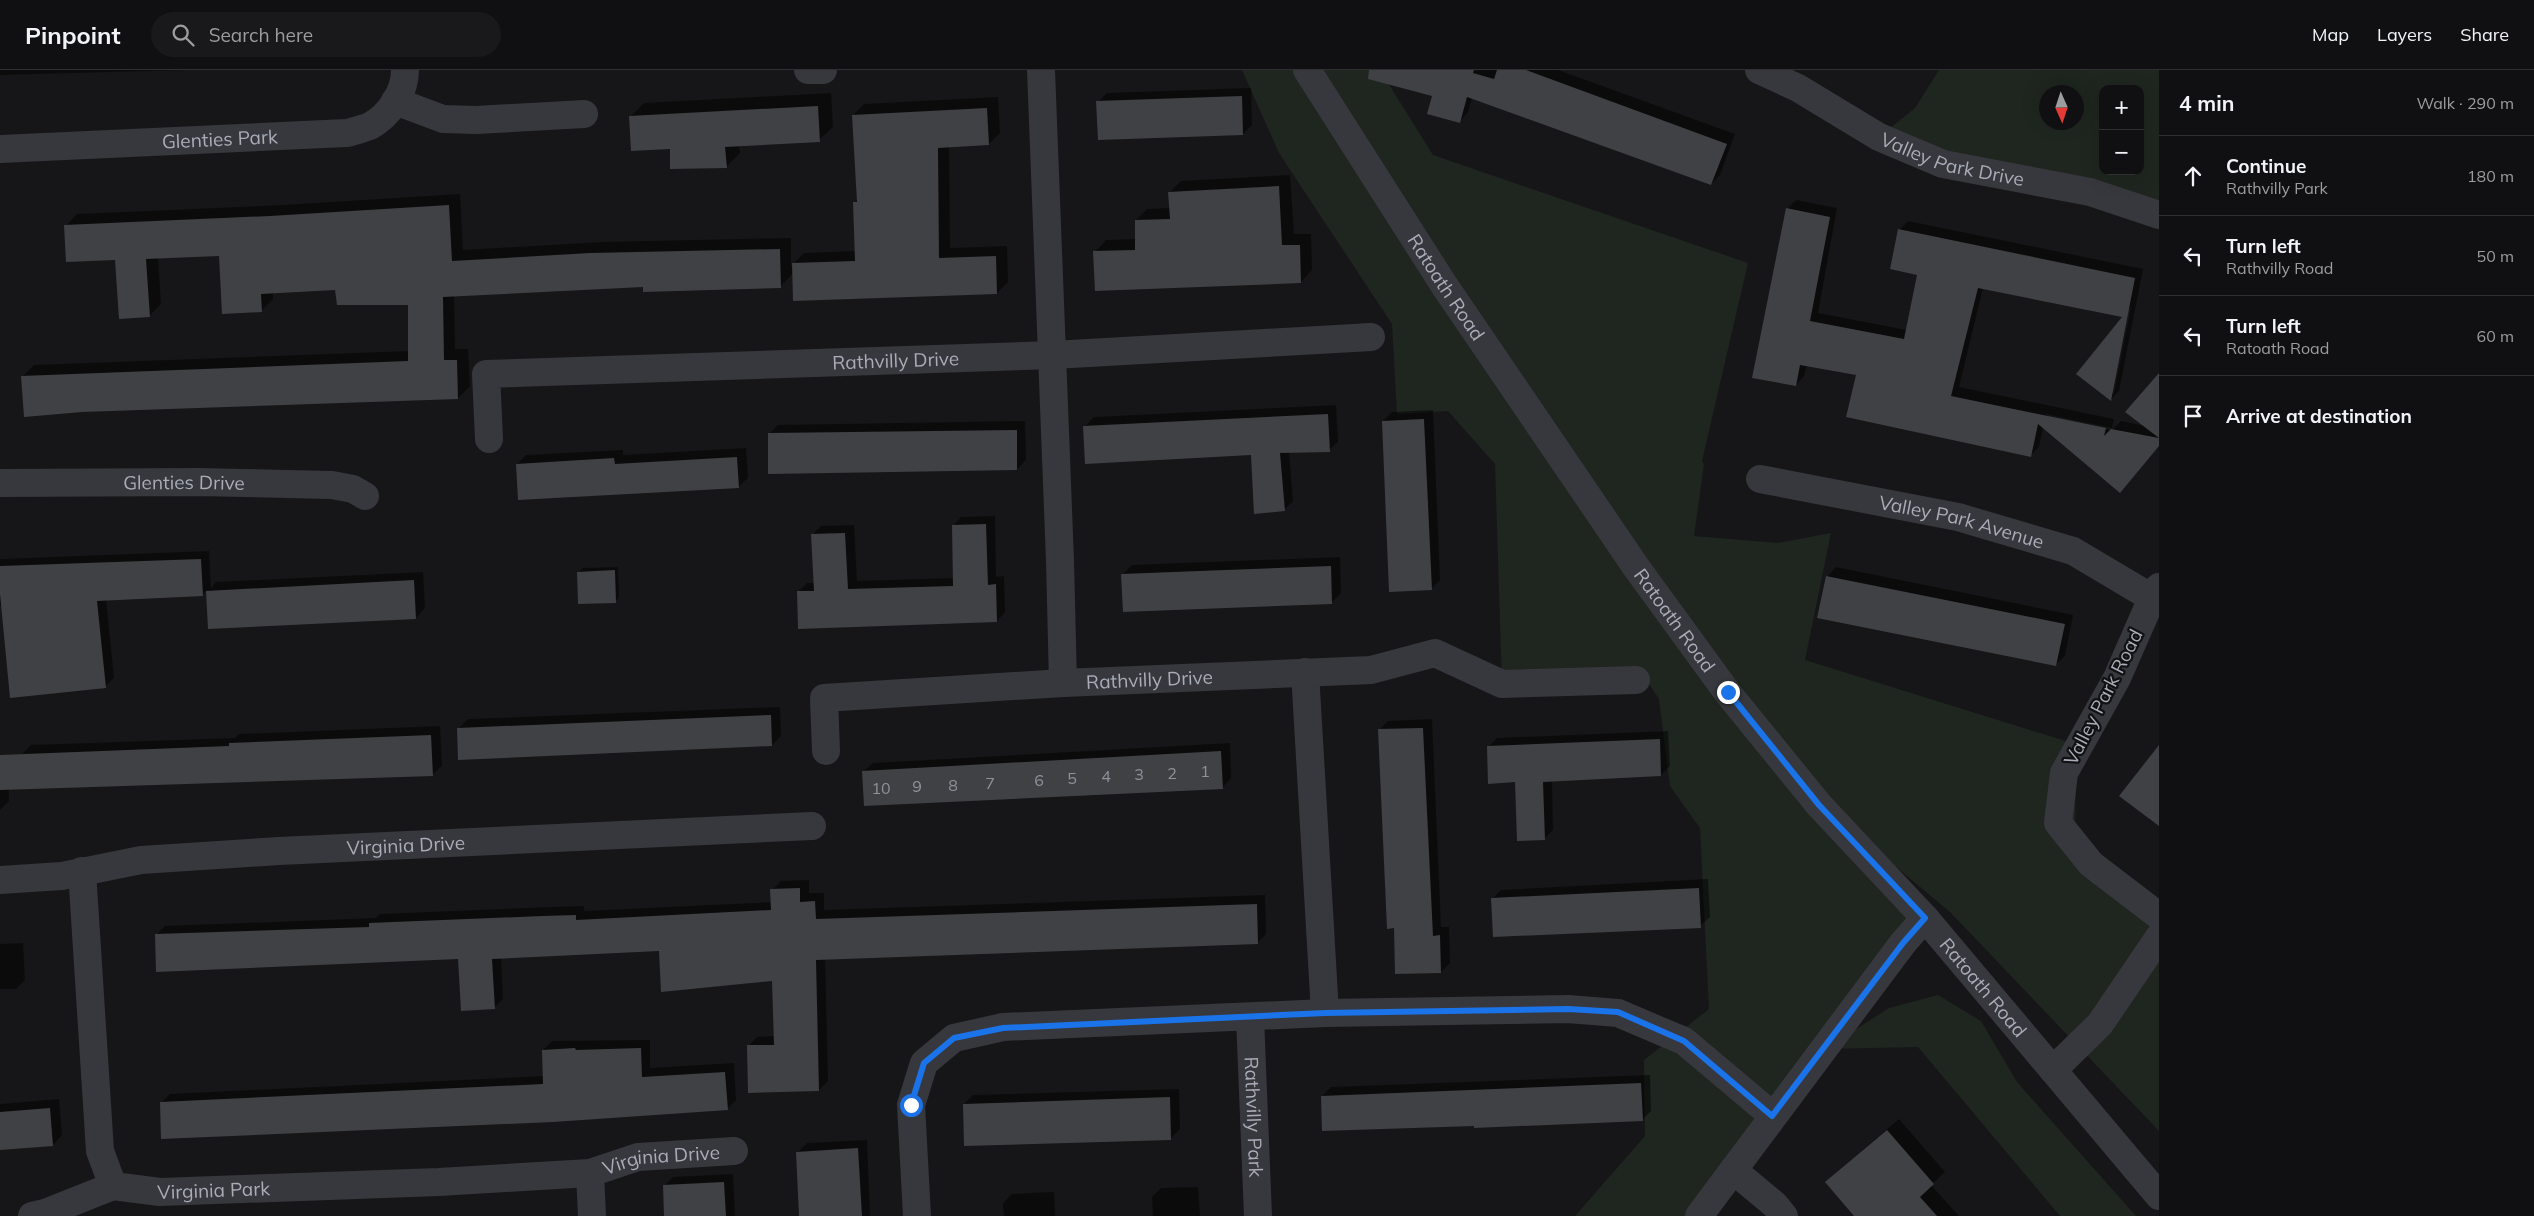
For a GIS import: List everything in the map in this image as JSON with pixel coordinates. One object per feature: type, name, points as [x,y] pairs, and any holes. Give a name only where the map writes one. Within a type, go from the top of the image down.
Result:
[{"type":"street","name":"Glenties Park","points":[[0,149],[347,133],[370,126],[384,115],[395,101],[405,80],[405,70]]},
{"type":"street","points":[[808,70],[823,70]]},
{"type":"street","points":[[1041,70],[1062,683]]},
{"type":"street","name":"Ratoath Road","points":[[1307,70],[1444,285],[1665,606],[1728,692],[1819,805],[1925,918],[2159,1196]]},
{"type":"street","name":"Valley Park Drive","points":[[1760,70],[1798,88],[1879,137],[1943,164],[2090,192],[2159,215]]},
{"type":"street","points":[[395,101],[443,119],[476,120],[584,114]]},
{"type":"street","name":"Rathvilly Drive","points":[[489,438],[486,374],[1052,355],[1371,338]]},
{"type":"street","name":"Valley Park Avenue","points":[[1760,479],[1958,517],[2073,551],[2155,593]]},
{"type":"street","name":"Glenties Drive","points":[[0,483],[199,482],[332,485],[353,489],[366,496]]},
{"type":"street","name":"Valley Park Road","points":[[2155,593],[2117,678],[2064,773],[2058,822],[2090,864],[2159,916]]},
{"type":"street","name":"Rathvilly Drive","points":[[826,751],[824,698],[1062,683],[1371,670],[1435,653],[1502,684],[1636,680]]},
{"type":"street","points":[[1305,672],[1325,1013]]},
{"type":"street","name":"Virginia Drive","points":[[0,880],[62,876],[141,860],[279,851],[812,826]]},
{"type":"street","points":[[32,1216],[46,1213],[112,1186],[100,1150],[82,871]]},
{"type":"street","points":[[1699,1216],[1903,943],[1925,918]]},
{"type":"street","points":[[2053,1070],[2100,1024],[2159,937]]},
{"type":"street","points":[[917,1216],[911,1105],[924,1063],[954,1038],[1003,1028],[1325,1013],[1568,1009],[1618,1012],[1684,1041],[1772,1116]]},
{"type":"street","name":"Rathvilly Park","points":[[1250,1017],[1258,1216]]},
{"type":"street","name":"Virginia Drive","points":[[590,1173],[638,1157],[734,1151]]},
{"type":"street","points":[[1733,1170],[1775,1205],[1784,1216]]},
{"type":"street","points":[[590,1173],[592,1216]]},
{"type":"street","name":"Virginia Park","points":[[112,1186],[160,1192],[439,1182],[590,1173]]},
{"type":"shaded area","points":[[1242,70],[1319,70],[1569,462],[1917,924],[1697,1216],[1575,1216],[1645,1136],[1644,1060],[1709,1009],[1700,828],[1670,786],[1659,699],[1645,678],[1502,684],[1495,464],[1448,411],[1397,414],[1392,324],[1279,153]]},
{"type":"shaded area","points":[[1321,70],[1380,70],[1433,155],[1748,263],[1702,461],[1704,464],[1694,536],[1778,543],[1831,533],[1805,660],[2088,748],[2076,775],[2075,834],[2159,917],[2159,1131],[1950,912],[1821,804],[1631,560]]},
{"type":"shaded area","points":[[1939,70],[2159,70],[2159,213],[1879,137],[1915,108]]},
{"type":"shaded area","points":[[1938,995],[1981,1021],[2017,1082],[2136,1216],[2060,1216],[1918,1047],[1825,1049],[1889,1008]]},
{"type":"building","points":[[1369,70],[1474,70],[1473,73],[1494,79],[1497,70],[1526,70],[1727,144],[1711,185],[1467,97],[1460,123],[1427,114],[1432,96],[1368,79]]},
{"type":"building","points":[[1242,96],[1243,135],[1098,140],[1096,101]]},
{"type":"building","points":[[818,106],[820,142],[725,147],[727,168],[670,169],[670,149],[631,151],[629,116]]},
{"type":"building","points":[[987,108],[989,145],[938,148],[939,258],[996,256],[997,294],[793,301],[792,263],[855,261],[853,202],[857,202],[852,115]]},
{"type":"building","points":[[1279,186],[1282,245],[1300,245],[1301,283],[1095,291],[1093,251],[1135,250],[1135,220],[1170,219],[1168,192]]},
{"type":"building","points":[[449,205],[452,261],[590,253],[780,249],[781,288],[643,292],[643,287],[443,297],[444,360],[457,360],[458,399],[82,412],[24,417],[21,376],[408,361],[408,305],[337,305],[335,290],[261,294],[262,312],[222,314],[219,256],[146,259],[150,317],[119,319],[115,260],[66,262],[64,225],[270,216]]},
{"type":"building","points":[[1786,208],[1830,217],[1810,321],[1904,339],[1917,275],[1890,269],[1898,229],[2135,278],[2111,401],[2076,374],[2122,317],[1978,288],[1951,396],[2106,428],[2104,436],[2111,429],[2159,438],[2159,446],[2120,493],[2038,424],[2031,457],[1846,417],[1856,375],[1800,365],[1796,386],[1752,378]]},
{"type":"building","points":[[2159,373],[2159,438],[2125,412]]},
{"type":"building","points":[[1328,414],[1330,452],[1280,453],[1285,511],[1254,514],[1251,455],[1085,464],[1083,426]]},
{"type":"building","points":[[1424,419],[1432,590],[1389,592],[1382,421]]},
{"type":"building","points":[[1017,430],[1017,470],[768,474],[768,433]]},
{"type":"building","points":[[737,457],[739,488],[518,500],[516,464],[614,458],[615,464]]},
{"type":"building","points":[[986,524],[988,585],[996,584],[997,622],[798,629],[797,591],[814,591],[811,534],[845,533],[848,589],[953,586],[952,525]]},
{"type":"building","points":[[201,559],[203,596],[97,601],[106,688],[10,698],[0,594],[0,566]]},
{"type":"building","points":[[1331,566],[1332,604],[1123,612],[1121,574]]},
{"type":"building","points":[[615,570],[616,603],[578,604],[577,572]]},
{"type":"building","points":[[1826,576],[2065,624],[2056,666],[1817,618]]},
{"type":"building","points":[[414,580],[416,619],[208,629],[206,591]]},
{"type":"building","points":[[771,715],[772,746],[458,760],[457,728]]},
{"type":"building","points":[[1423,728],[1433,936],[1440,935],[1441,973],[1395,974],[1394,928],[1387,929],[1378,729]]},
{"type":"building","points":[[431,735],[433,776],[0,790],[0,755],[229,746],[229,743]]},
{"type":"building","points":[[1660,739],[1661,776],[1543,782],[1545,840],[1517,841],[1515,782],[1488,784],[1487,746]]},
{"type":"building","points":[[2159,745],[2159,826],[2119,796]]},
{"type":"building","points":[[1221,751],[1223,789],[864,806],[862,771]]},
{"type":"building","points":[[800,888],[800,902],[815,901],[816,919],[1257,904],[1258,944],[816,960],[819,1091],[748,1093],[747,1045],[774,1045],[772,981],[661,992],[659,951],[492,959],[495,1009],[461,1011],[458,959],[156,972],[155,934],[369,927],[369,923],[542,916],[576,915],[576,920],[771,910],[770,889]]},
{"type":"building","points":[[1699,888],[1701,928],[1493,937],[1491,898]]},
{"type":"building","points":[[575,1048],[576,1050],[641,1048],[642,1077],[725,1072],[728,1110],[553,1122],[161,1139],[160,1102],[543,1084],[542,1050]]},
{"type":"building","points":[[1641,1083],[1643,1121],[1474,1128],[1474,1126],[1322,1131],[1321,1096]]},
{"type":"building","points":[[1170,1097],[1171,1140],[964,1146],[963,1104]]},
{"type":"building","points":[[50,1108],[53,1146],[0,1150],[0,1112]]},
{"type":"building","points":[[1887,1130],[1934,1184],[1920,1197],[1937,1216],[1854,1216],[1825,1182]]},
{"type":"building","points":[[858,1148],[862,1216],[799,1216],[796,1152]]},
{"type":"building","points":[[724,1182],[726,1216],[664,1216],[663,1185]]},
{"type":"route","points":[[911,1105],[924,1063],[954,1038],[1003,1028],[1325,1013],[1568,1009],[1618,1012],[1684,1041],[1772,1116],[1903,943],[1925,918],[1819,805],[1728,692]]}]
